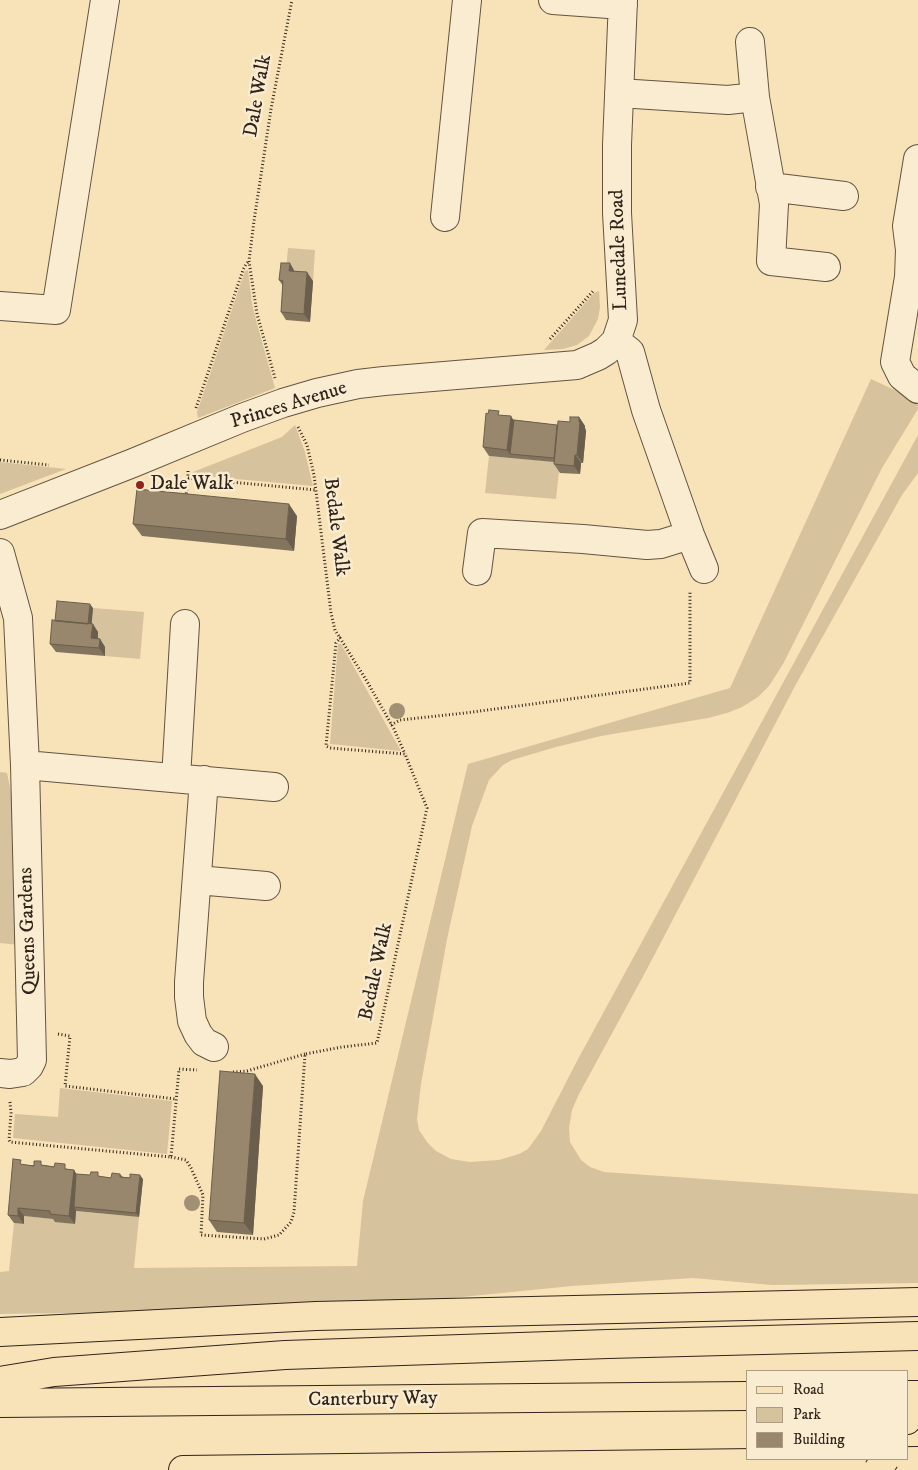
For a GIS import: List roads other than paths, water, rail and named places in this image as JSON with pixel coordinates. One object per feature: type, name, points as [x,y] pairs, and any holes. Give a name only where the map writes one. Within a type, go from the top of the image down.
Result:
[{"type":"main road","points":[[0,1332],[316,1316],[918,1302]]},
{"type":"main road","points":[[0,1382],[54,1372],[295,1355],[598,1344],[918,1336]]},
{"type":"main road","name":"Canterbury Way","points":[[0,1403],[746,1396]]},
{"type":"main road","points":[[908,1418],[918,1400]]},
{"type":"main road","points":[[183,1470],[918,1461]]},
{"type":"street","points":[[0,306],[56,310],[105,0]]},
{"type":"street","points":[[445,217],[467,0]]},
{"type":"street","points":[[552,0],[623,2]]},
{"type":"street","name":"Lunedale Road","points":[[616,341],[622,326],[623,314],[617,213],[623,2]]},
{"type":"street","points":[[750,42],[755,97],[774,204],[771,261],[826,267]]},
{"type":"street","points":[[619,93],[728,100],[755,97]]},
{"type":"street","points":[[918,159],[907,226],[910,250],[909,277],[895,362],[902,376],[918,389]]},
{"type":"street","points":[[770,187],[844,196]]},
{"type":"street","points":[[616,341],[628,350],[630,354],[646,410],[690,535],[697,576]]},
{"type":"street","name":"Princes Avenue","points":[[0,515],[198,436],[289,412],[331,390],[364,384],[577,365],[598,356],[616,341]]},
{"type":"street","points":[[477,572],[482,533],[647,545],[661,544],[690,535]]},
{"type":"street","name":"Queens Gardens","points":[[0,553],[18,618],[25,765],[32,1060],[23,1072],[10,1074],[4,1086]]},
{"type":"street","points":[[176,778],[185,624]]},
{"type":"street","points":[[25,765],[274,786]]},
{"type":"street","points":[[204,780],[189,982],[192,1021],[204,1042],[214,1047]]},
{"type":"street","points":[[197,880],[266,886]]},
{"type":"place","name":"Dale Walk","points":[[140,485]]}]
